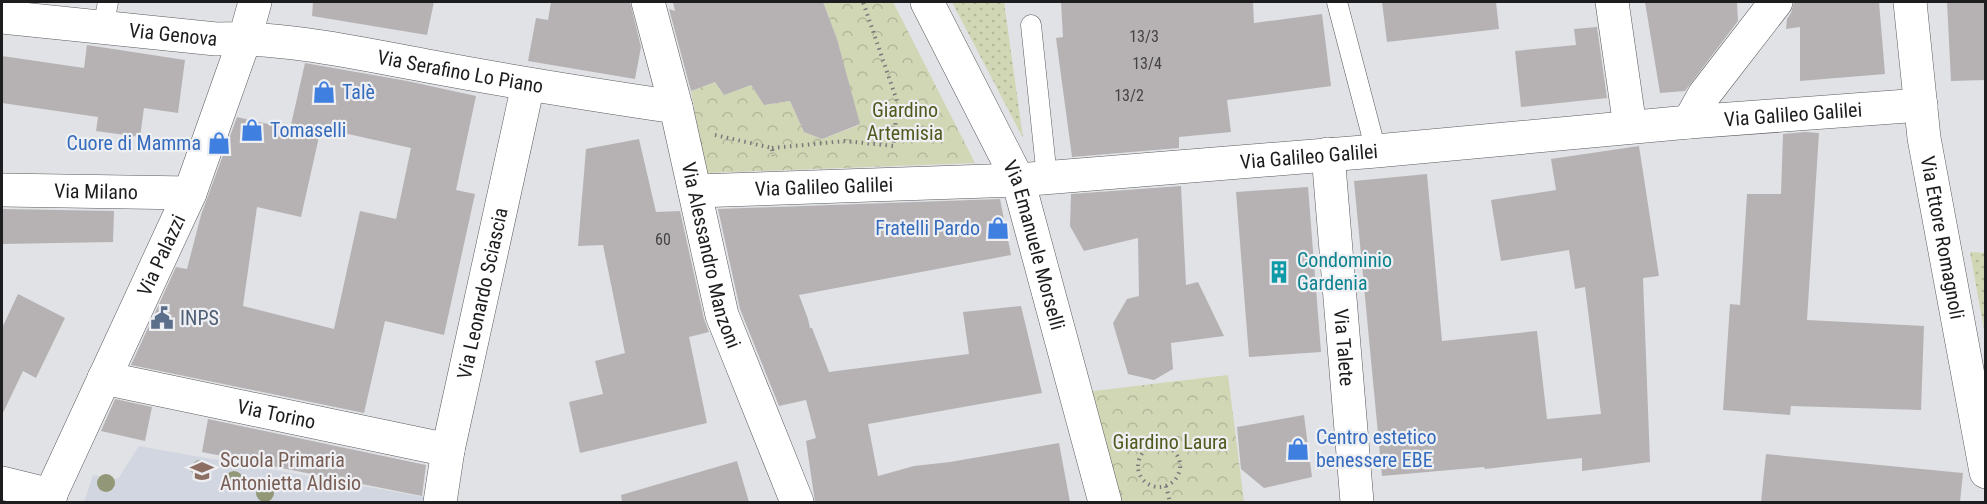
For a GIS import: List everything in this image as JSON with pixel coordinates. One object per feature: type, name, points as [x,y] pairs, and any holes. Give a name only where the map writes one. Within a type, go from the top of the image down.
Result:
[{"type":"street","name":"Via Palazzi","points":[[49,499],[190,193],[245,38],[255,2]]},
{"type":"street","name":"Via Alessandro Manzoni","points":[[648,2],[676,107],[722,315],[797,502]]},
{"type":"street","name":"Via Emanuele Morselli","points":[[927,2],[1033,179],[1105,502]]},
{"type":"street","points":[[1612,2],[1630,128]]},
{"type":"street","points":[[1689,122],[1704,95],[1776,2]]},
{"type":"street","name":"Via Ettore Romagnoli","points":[[1910,2],[1924,138],[1984,461]]},
{"type":"street","name":"Via Genova","points":[[2,17],[105,15],[216,39],[245,38]]},
{"type":"street","name":"Via Serafino Lo Piano","points":[[245,38],[306,44],[528,84],[676,107]]},
{"type":"street","name":"Via Leonardo Sciascia","points":[[440,502],[448,450],[528,84]]},
{"type":"street","name":"Via Galileo Galilei","points":[[695,191],[1033,179],[1377,151],[1689,122],[1921,105]]},
{"type":"street","name":"Via Talete","points":[[1328,154],[1357,502]]},
{"type":"street","name":"Via Milano","points":[[2,190],[190,193]]},
{"type":"street","name":"Via Torino","points":[[104,378],[448,450]]},
{"type":"street","points":[[2,483],[49,499]]},
{"type":"lane","points":[[1337,2],[1377,151]]},
{"type":"lane","points":[[1031,25],[1033,179]]},
{"type":"path","points":[[711,134],[772,148],[845,141],[894,146],[897,101],[863,2]]},
{"type":"path","points":[[772,148],[777,188]]},
{"type":"path","points":[[1158,444],[1173,449],[1180,462],[1177,476],[1166,486],[1155,487],[1144,482],[1138,471],[1141,452],[1158,444]]},
{"type":"path","points":[[1166,486],[1170,502]]},
{"type":"shaded area","name":"Scuola Primaria Antonietta Aldisio","points":[[139,446],[435,499],[435,502],[84,502],[93,475],[118,479]]},
{"type":"green space","name":"Giardino Artemisia","points":[[823,2],[893,2],[975,163],[706,173],[691,91],[715,82],[724,95],[751,85],[764,105],[790,101],[804,132],[822,139],[859,125],[837,39]]},
{"type":"green space","points":[[952,2],[1004,2],[1023,138]]},
{"type":"green space","points":[[1970,252],[1985,253],[1985,335]]},
{"type":"green space","name":"Giardino Laura","points":[[1228,375],[1244,502],[1111,502],[1085,392]]},
{"type":"building","points":[[313,2],[434,2],[427,35],[312,16]]},
{"type":"building","points":[[551,2],[630,2],[641,47],[635,79],[528,61],[536,18],[548,20]]},
{"type":"building","points":[[673,2],[823,2],[837,39],[860,124],[822,139],[804,132],[790,101],[764,105],[751,85],[724,95],[715,82],[691,91],[669,9],[675,11]]},
{"type":"building","points":[[1061,2],[1253,2],[1254,23],[1322,14],[1331,86],[1227,100],[1231,132],[1179,137],[1179,148],[1072,157],[1056,38],[1063,37]]},
{"type":"building","points":[[1382,2],[1496,2],[1499,29],[1387,42]]},
{"type":"building","points":[[1645,2],[1737,2],[1738,21],[1685,91],[1660,93]]},
{"type":"building","points":[[1794,2],[1879,2],[1885,74],[1800,81],[1800,27],[1786,29],[1787,19]]},
{"type":"building","points":[[1947,2],[1986,2],[1986,80],[1951,81]]},
{"type":"building","points":[[1597,27],[1607,98],[1521,107],[1515,51],[1576,45],[1574,29]]},
{"type":"building","points":[[87,45],[185,60],[178,113],[144,108],[140,137],[96,131],[98,117],[2,103],[2,56],[84,68]]},
{"type":"building","points":[[305,63],[476,96],[456,190],[475,194],[444,335],[385,321],[364,413],[131,365],[176,267],[187,269],[201,215],[237,117],[290,129]],"holes":[[[321,128],[411,148],[396,219],[360,211],[334,329],[243,306],[257,207],[301,217]]]},
{"type":"building","points":[[1819,133],[1807,320],[1924,326],[1921,410],[1791,406],[1790,415],[1723,410],[1730,304],[1740,305],[1747,194],[1781,194],[1783,134]]},
{"type":"building","points":[[639,139],[656,212],[680,211],[704,319],[709,332],[689,337],[707,423],[580,453],[569,402],[603,394],[595,361],[625,353],[603,245],[578,246],[586,149]]},
{"type":"building","points":[[1639,146],[1659,276],[1643,278],[1650,462],[1582,471],[1582,458],[1485,469],[1484,467],[1382,476],[1354,181],[1427,174],[1442,341],[1537,331],[1547,419],[1601,414],[1585,287],[1575,289],[1569,250],[1501,261],[1491,200],[1556,190],[1551,159]]},
{"type":"building","points":[[1181,186],[1186,285],[1198,282],[1224,336],[1171,343],[1173,369],[1154,380],[1128,374],[1113,323],[1127,299],[1139,296],[1138,238],[1084,251],[1070,226],[1071,194]]},
{"type":"building","name":"Condominio Gardenia","points":[[1308,187],[1321,352],[1249,357],[1236,192]]},
{"type":"building","points":[[1000,199],[1011,255],[799,295],[829,372],[969,354],[963,312],[1021,306],[1042,393],[868,424],[878,476],[914,466],[1059,443],[1070,502],[815,502],[806,441],[816,438],[806,400],[779,406],[740,309],[718,209]]},
{"type":"building","points":[[2,209],[114,211],[113,242],[2,244]]},
{"type":"building","points":[[18,294],[65,318],[36,378],[23,371],[2,415],[2,328]]},
{"type":"building","points":[[115,399],[152,407],[145,441],[101,431]]},
{"type":"building","points":[[1304,415],[1312,477],[1264,488],[1241,469],[1237,427]]},
{"type":"building","points":[[208,419],[426,465],[422,496],[202,452]]},
{"type":"building","points":[[1766,454],[1963,473],[1960,502],[1761,502]]},
{"type":"building","points":[[737,461],[749,502],[622,502],[621,495]]},
{"type":"place","name":"Talè","points":[[324,92]]},
{"type":"place","name":"Tomaselli","points":[[252,130]]},
{"type":"place","name":"Cuore di Mamma","points":[[219,143]]},
{"type":"place","name":"Fratelli Pardo","points":[[998,228]]},
{"type":"place","name":"Condominio Gardenia","points":[[1279,272]]},
{"type":"place","name":"INPS","points":[[162,318]]},
{"type":"place","name":"Centro estetico benessere EBE","points":[[1298,449]]},
{"type":"place","name":"Scuola Primaria Antonietta Aldisio","points":[[202,471]]}]
